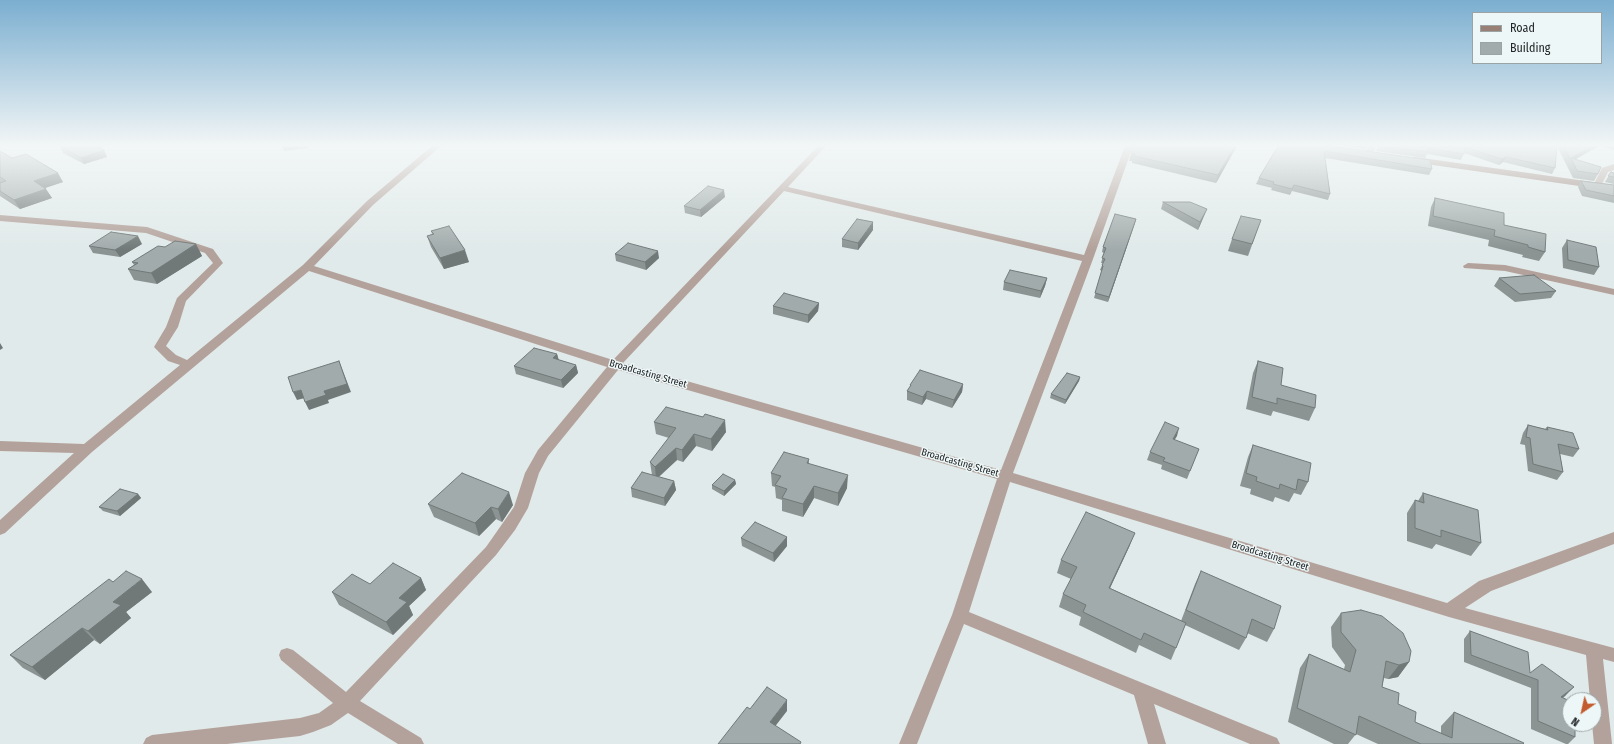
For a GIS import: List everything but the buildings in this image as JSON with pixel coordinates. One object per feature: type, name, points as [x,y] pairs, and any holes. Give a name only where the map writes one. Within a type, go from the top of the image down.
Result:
[{"type":"main road","points":[[1560,181],[1614,188]]},
{"type":"street","points":[[0,529],[87,449],[307,267],[370,202],[395,181]]},
{"type":"street","points":[[152,744],[300,727],[325,719],[347,703],[491,551],[510,526],[521,508],[532,473],[543,452],[615,365],[789,181]]},
{"type":"street","points":[[908,744],[960,615],[1005,476],[1088,260],[1117,181]]},
{"type":"street","points":[[1597,186],[1600,181]]},
{"type":"street","points":[[782,188],[1088,260]]},
{"type":"street","points":[[0,218],[147,230],[209,251],[218,263],[181,300],[172,327],[160,347],[172,358],[190,365]]},
{"type":"street","points":[[1468,266],[1505,268],[1614,292]]},
{"type":"street","name":"Broadcasting Street","points":[[307,267],[615,365],[1005,476],[1449,610],[1614,655]]},
{"type":"street","points":[[0,446],[87,449]]},
{"type":"street","points":[[1449,610],[1485,586],[1614,538]]},
{"type":"street","points":[[960,615],[1271,744]]},
{"type":"street","points":[[1594,649],[1603,744]]},
{"type":"street","points":[[288,656],[347,703],[415,744]]},
{"type":"street","points":[[1141,689],[1157,744]]}]
